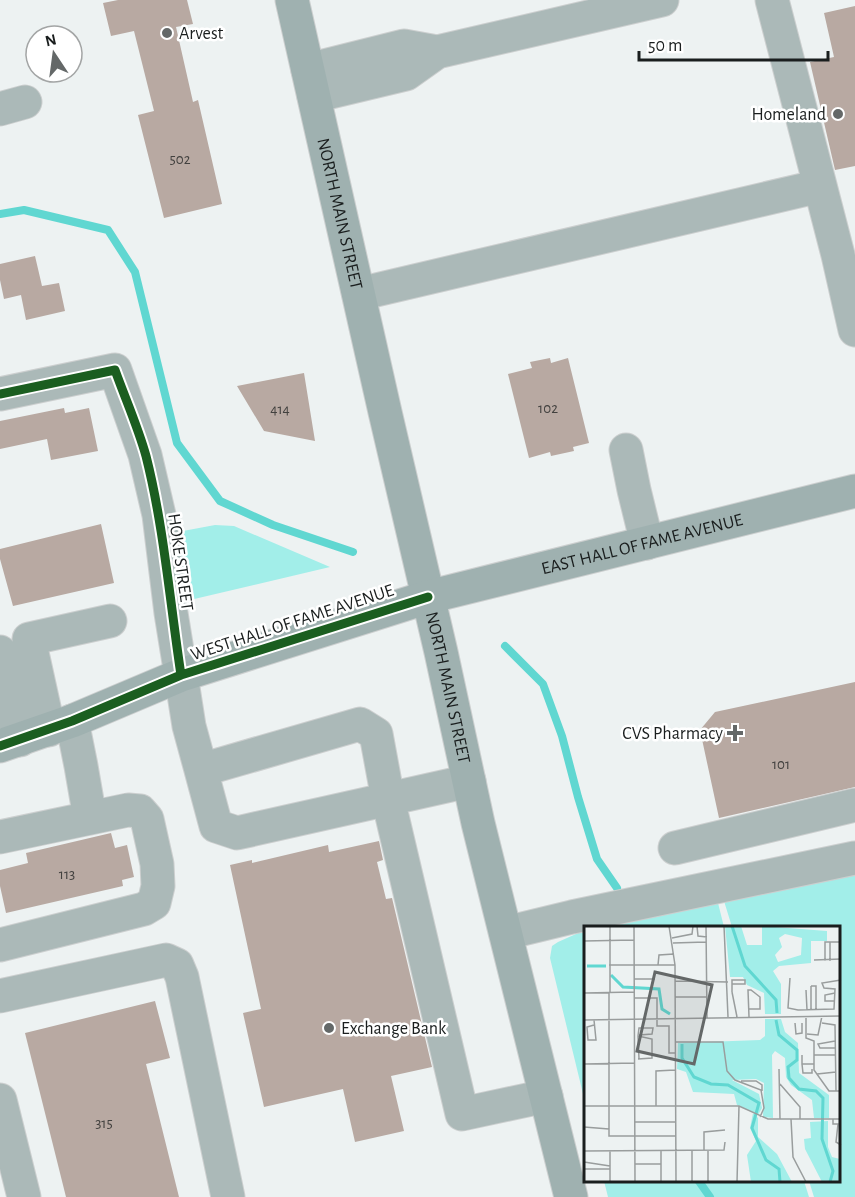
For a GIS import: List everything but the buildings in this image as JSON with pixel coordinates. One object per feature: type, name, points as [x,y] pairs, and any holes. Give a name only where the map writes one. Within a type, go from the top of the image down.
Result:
[{"type":"main road","name":"NORTH MAIN STREET","points":[[292,0],[469,782],[571,1197]]},
{"type":"main road","name":"EAST HALL OF FAME AVENUE","points":[[428,597],[855,491]]},
{"type":"main road","name":"WEST HALL OF FAME AVENUE","points":[[35,734],[181,675],[428,597]]},
{"type":"street","points":[[311,83],[406,74],[437,52],[662,0]]},
{"type":"street","points":[[772,0],[855,330]]},
{"type":"street","points":[[359,294],[820,186]]},
{"type":"street","name":"HOKE STREET","points":[[0,394],[115,370],[146,455],[159,516],[171,613],[189,726],[216,826],[237,833],[388,799]]},
{"type":"street","points":[[626,450],[647,543]]},
{"type":"street","points":[[35,734],[29,639],[110,621]]},
{"type":"street","points":[[0,652],[6,682],[35,734],[81,766],[90,818]]},
{"type":"street","points":[[201,770],[360,724],[376,734],[388,799],[462,1114],[546,1096]]},
{"type":"street","points":[[388,799],[469,782]]},
{"type":"street","points":[[675,848],[855,805]]},
{"type":"street","points":[[0,837],[128,810],[140,811],[147,819],[157,864],[158,886],[154,903],[144,909],[0,945]]},
{"type":"street","points":[[506,933],[855,858]]},
{"type":"street","points":[[0,996],[166,960],[177,965],[182,977],[228,1197]]},
{"type":"street","points":[[0,1100],[24,1197]]},
{"type":"shaded area","points":[[215,525],[234,526],[330,567],[190,600],[179,549],[183,531]]},
{"type":"shaded area","points":[[855,872],[855,1197],[814,1197],[809,1182],[840,1182],[840,926],[732,926],[724,901]]},
{"type":"shaded area","points":[[718,903],[724,926],[605,926]]},
{"type":"shaded area","points":[[584,930],[584,1098],[550,958],[552,946]]},
{"type":"shaded area","points":[[604,1182],[804,1182],[809,1197],[608,1197]]},
{"type":"waterway","points":[[0,214],[24,210],[108,230],[135,272],[177,443],[220,501],[273,525],[353,552]]},
{"type":"waterway","points":[[505,646],[543,684],[562,736],[597,859],[617,888]]},
{"type":"waterway","points":[[699,1182],[710,1197]]},
{"type":"cycle path","points":[[0,394],[115,370],[143,445],[152,483],[181,675]]},
{"type":"cycle path","points":[[0,746],[72,721],[181,675],[428,597]]},
{"type":"place","name":"Arvest","points":[[167,33]]},
{"type":"place","name":"Homeland","points":[[838,114]]},
{"type":"place","name":"CVS Pharmacy","points":[[735,733]]},
{"type":"place","name":"Exchange Bank","points":[[329,1028]]}]
